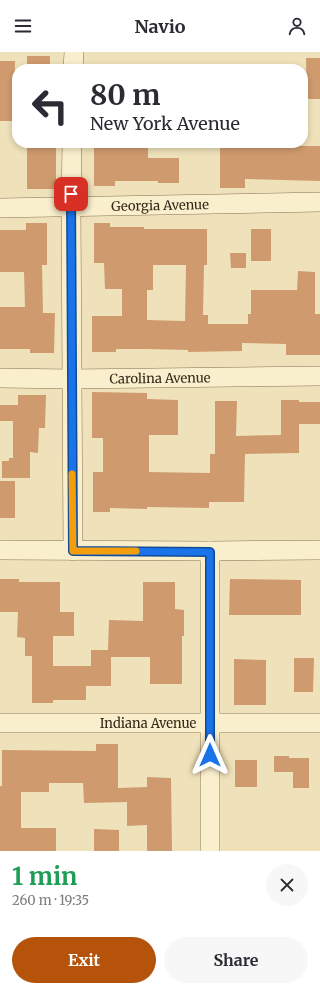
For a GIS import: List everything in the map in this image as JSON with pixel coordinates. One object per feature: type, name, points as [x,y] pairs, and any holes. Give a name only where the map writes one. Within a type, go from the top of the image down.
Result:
[{"type":"street","points":[[73,64],[74,52]]},
{"type":"street","points":[[72,148],[71,379],[73,551]]},
{"type":"street","name":"Georgia Avenue","points":[[0,208],[320,202]]},
{"type":"street","name":"Carolina Avenue","points":[[0,378],[71,379],[320,376]]},
{"type":"street","points":[[0,550],[210,552],[320,550]]},
{"type":"street","points":[[210,552],[210,851]]},
{"type":"street","name":"Indiana Avenue","points":[[0,723],[320,723]]},
{"type":"building","points":[[27,56],[50,56],[50,64],[27,64]]},
{"type":"building","points":[[306,58],[320,58],[320,99],[308,99],[308,64],[306,64]]},
{"type":"building","points":[[0,61],[15,61],[15,64],[12,64],[12,121],[0,121]]},
{"type":"building","points":[[308,146],[320,146],[320,181],[245,179],[245,188],[220,188],[220,148],[308,148]]},
{"type":"building","points":[[27,148],[56,148],[56,189],[27,189]]},
{"type":"building","points":[[94,148],[148,148],[148,158],[179,158],[179,183],[158,183],[158,181],[115,181],[115,186],[94,186]]},
{"type":"building","points":[[26,223],[47,223],[47,265],[42,265],[43,313],[55,313],[54,353],[30,353],[30,349],[0,349],[0,307],[25,307],[24,272],[0,272],[0,230],[26,230]]},
{"type":"building","points":[[94,223],[110,223],[110,227],[144,227],[144,229],[207,229],[207,265],[204,265],[203,315],[208,315],[208,324],[248,324],[248,314],[251,314],[251,290],[297,290],[298,271],[315,272],[315,314],[320,314],[320,355],[286,355],[286,344],[242,343],[242,351],[188,352],[188,350],[116,349],[116,352],[92,352],[92,316],[122,316],[122,289],[105,289],[104,263],[94,263]],"holes":[[[153,265],[186,265],[185,321],[147,320],[147,290],[153,290]]]},
{"type":"building","points":[[251,229],[271,229],[271,261],[251,261]]},
{"type":"building","points":[[230,253],[246,253],[246,268],[231,268]]},
{"type":"building","points":[[92,392],[147,393],[147,399],[178,400],[178,435],[149,435],[149,472],[210,473],[210,454],[215,454],[215,401],[237,401],[236,436],[281,435],[281,400],[320,402],[320,424],[299,424],[299,453],[245,454],[244,502],[209,502],[209,508],[110,508],[110,512],[93,512],[93,472],[103,472],[103,438],[92,438]]},
{"type":"building","points":[[18,395],[46,395],[45,428],[39,428],[38,453],[30,452],[30,478],[2,478],[2,461],[9,461],[9,458],[13,458],[13,421],[0,421],[0,405],[18,405]]},
{"type":"building","points":[[0,481],[15,481],[15,518],[0,518]]},
{"type":"building","points":[[0,579],[19,579],[19,582],[60,582],[60,612],[74,612],[74,636],[53,636],[53,666],[91,666],[91,650],[108,650],[109,620],[143,621],[143,582],[175,582],[175,609],[184,610],[184,636],[182,636],[182,684],[150,684],[150,657],[111,657],[111,686],[86,686],[86,700],[53,700],[53,703],[32,703],[32,656],[25,656],[25,638],[17,637],[18,612],[0,612]]},
{"type":"building","points":[[230,579],[301,580],[301,615],[229,615]]},
{"type":"building","points":[[294,658],[314,658],[313,692],[294,692]]},
{"type":"building","points":[[234,659],[266,660],[266,705],[234,705]]},
{"type":"building","points":[[96,744],[118,744],[118,788],[147,787],[147,777],[171,778],[172,851],[147,851],[147,825],[127,826],[127,802],[84,803],[83,783],[49,783],[49,792],[21,792],[21,828],[56,828],[56,851],[0,851],[0,786],[2,786],[2,750],[96,751]]},
{"type":"building","points":[[274,756],[309,758],[309,788],[293,788],[293,772],[274,772]]},
{"type":"building","points":[[235,760],[257,760],[257,787],[235,787]]},
{"type":"building","points":[[94,829],[119,830],[119,851],[94,851]]},
{"type":"slow traffic","points":[[72,474],[73,551],[136,551]]},
{"type":"route","points":[[71,194],[73,551],[210,552],[210,755]]}]
